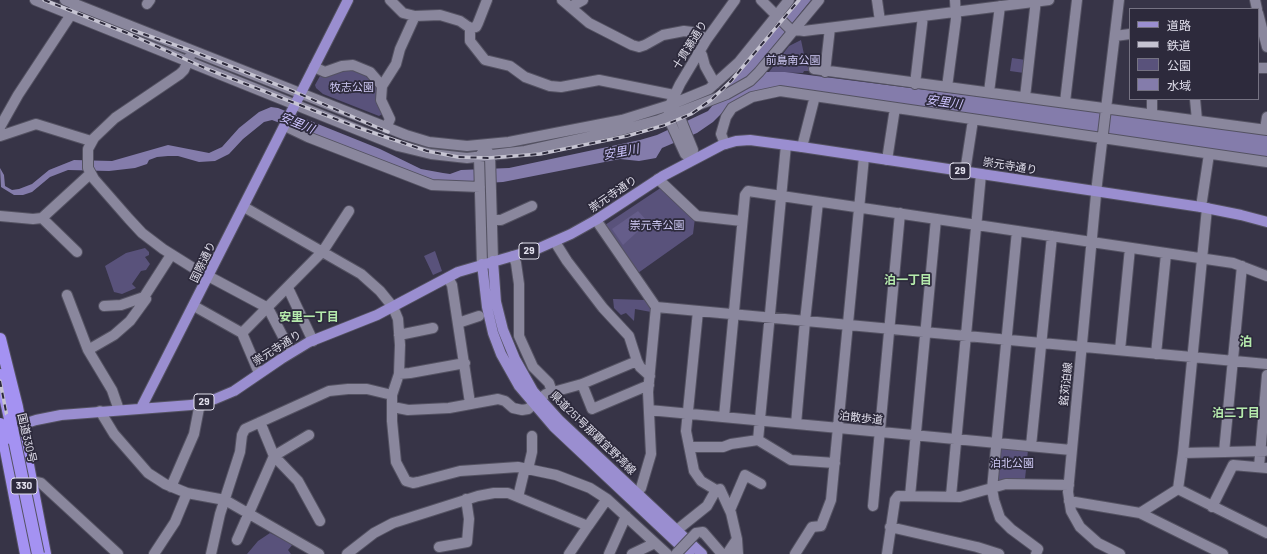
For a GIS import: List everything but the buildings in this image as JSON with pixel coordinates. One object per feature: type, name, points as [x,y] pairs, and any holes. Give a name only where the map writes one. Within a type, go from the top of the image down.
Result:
[{"type":"highway","name":"330","points":[[0,338],[20,425],[45,554]]},
{"type":"highway","name":"国道330号","points":[[0,375],[38,554]]},
{"type":"highway","name":"330","points":[[0,424],[26,554]]},
{"type":"highway","name":"330","points":[[0,464],[18,554]]},
{"type":"main road","points":[[292,111],[348,0]]},
{"type":"main road","name":"国際通り","points":[[141,408],[292,111]]},
{"type":"main road","name":"崇元寺通り","points":[[0,433],[20,425],[52,417],[100,411],[200,403],[234,391],[291,352],[393,307],[448,278],[482,264],[556,242],[596,220],[658,179],[692,160],[725,144],[736,141],[750,140],[802,147],[1204,208],[1267,222]]},
{"type":"main road","name":"県道251号那覇宜野湾線","points":[[493,261],[496,302],[503,330],[536,402],[560,420],[702,554]]},
{"type":"main road","name":"県道251号那覇宜野湾線","points":[[482,264],[488,311],[496,343],[511,375],[536,402],[554,427],[689,554]]},
{"type":"street","points":[[35,0],[188,61],[292,111],[413,150],[480,162],[491,161],[607,133],[675,120],[750,81],[819,0]]},
{"type":"street","points":[[65,0],[79,3],[192,51],[386,128],[429,142],[457,146],[485,145],[604,124],[638,116],[670,105],[715,84],[739,62],[778,18],[789,0]]},
{"type":"street","points":[[390,0],[403,13],[415,16],[440,14],[460,21],[470,28],[476,27],[487,0]]},
{"type":"street","points":[[562,0],[597,27],[624,42],[639,47],[663,35],[680,31],[692,32],[707,39]]},
{"type":"street","points":[[570,7],[582,0]]},
{"type":"street","name":"十貫瀬通り","points":[[670,105],[674,95],[698,53],[735,0]]},
{"type":"street","points":[[762,0],[778,18],[792,30],[830,28],[1049,0]]},
{"type":"street","points":[[877,0],[880,21]]},
{"type":"street","points":[[947,87],[956,12],[955,0]]},
{"type":"street","points":[[1065,102],[1077,0]]},
{"type":"street","name":"銘苅泊線","points":[[1119,0],[1096,192],[1068,485],[1069,501],[1076,521],[1088,536],[1120,554]]},
{"type":"street","points":[[1025,97],[1036,1]]},
{"type":"street","points":[[0,127],[18,95],[79,3]]},
{"type":"street","points":[[989,92],[1000,6]]},
{"type":"street","points":[[386,128],[390,119],[381,100],[382,86],[396,64],[400,49],[415,16]]},
{"type":"street","points":[[915,84],[924,16]]},
{"type":"street","points":[[1259,18],[1267,47]]},
{"type":"street","points":[[470,28],[470,41],[485,60],[510,66],[525,77],[550,86],[561,87],[599,80],[620,82],[674,95]]},
{"type":"street","points":[[826,72],[830,28]]},
{"type":"street","points":[[1115,36],[1129,34]]},
{"type":"street","points":[[192,51],[184,70],[180,74],[115,118],[91,141],[86,157],[91,174],[142,233],[171,255],[208,277],[268,308],[291,352]]},
{"type":"street","points":[[698,53],[702,55],[705,66],[715,84]]},
{"type":"street","points":[[314,67],[325,72],[342,66],[353,65],[370,72],[382,86]]},
{"type":"street","points":[[814,69],[826,72],[915,84],[1065,102],[1106,110],[1152,113],[1266,129],[1267,117]]},
{"type":"street","points":[[725,144],[721,134],[726,117],[741,102],[752,97],[774,91],[973,120],[1103,136],[1267,162]]},
{"type":"street","points":[[802,147],[815,96]]},
{"type":"street","points":[[1152,100],[1152,113]]},
{"type":"street","points":[[1195,100],[1197,120]]},
{"type":"street","points":[[670,105],[684,141],[693,150],[692,160]]},
{"type":"street","points":[[887,160],[895,108]]},
{"type":"street","points":[[965,172],[973,120]]},
{"type":"street","points":[[0,136],[36,124],[91,141]]},
{"type":"street","points":[[285,125],[320,142],[432,185],[484,186]]},
{"type":"street","points":[[482,264],[484,186],[491,161],[485,145]]},
{"type":"street","points":[[485,145],[480,162],[492,220],[493,261]]},
{"type":"street","points":[[758,440],[786,145]]},
{"type":"street","points":[[1140,513],[1178,489],[1193,357],[1202,259],[1204,208],[1209,154]]},
{"type":"street","points":[[795,554],[812,527],[820,526],[831,500],[864,157]]},
{"type":"street","points":[[0,216],[32,219],[42,218],[91,174]]},
{"type":"street","points":[[951,496],[955,439],[981,174]]},
{"type":"street","points":[[658,179],[697,216],[742,221]]},
{"type":"street","points":[[724,417],[742,221],[745,195],[748,191],[1202,259],[1242,266],[1267,276]]},
{"type":"street","points":[[796,424],[805,321],[818,202]]},
{"type":"street","points":[[492,220],[501,220],[532,206]]},
{"type":"street","points":[[244,207],[361,274],[380,291],[393,307],[398,319],[399,374],[392,394],[392,421],[396,462],[402,476],[409,483],[460,471],[518,467],[573,480],[607,498],[667,554]]},
{"type":"street","points":[[242,333],[323,251],[349,210]]},
{"type":"street","points":[[873,506],[900,214]]},
{"type":"street","points":[[42,218],[77,252]]},
{"type":"street","points":[[596,220],[656,307],[649,380],[651,454],[641,488],[637,493]]},
{"type":"street","points":[[910,496],[936,220]]},
{"type":"street","points":[[1017,231],[995,443],[992,489],[1000,518],[1011,529],[1038,549],[1036,554]]},
{"type":"street","points":[[1031,446],[1052,236]]},
{"type":"street","points":[[556,242],[567,261],[603,308],[629,336],[637,361],[649,380]]},
{"type":"street","points":[[1120,350],[1130,248]]},
{"type":"street","points":[[1156,354],[1166,254]]},
{"type":"street","points":[[88,350],[114,335],[130,321],[146,299],[144,297],[171,255]]},
{"type":"street","points":[[513,256],[516,263],[519,284],[519,336],[533,367],[549,383],[552,392]]},
{"type":"street","points":[[1224,452],[1242,266]]},
{"type":"street","points":[[448,278],[452,285],[470,404]]},
{"type":"street","points":[[288,288],[313,341]]},
{"type":"street","points":[[67,295],[88,350],[112,390],[119,410]]},
{"type":"street","points":[[104,306],[121,305],[144,297]]},
{"type":"street","points":[[194,306],[242,333],[260,373]]},
{"type":"street","points":[[656,307],[1267,364]]},
{"type":"street","points":[[698,311],[686,431],[694,470],[701,481],[716,490],[720,489],[730,510],[736,528],[738,554]]},
{"type":"street","points":[[458,323],[479,316]]},
{"type":"street","points":[[399,335],[433,328]]},
{"type":"street","points":[[393,407],[408,410],[449,408],[503,400],[513,408],[522,410],[528,409],[552,392],[582,384],[637,361]]},
{"type":"street","points":[[399,374],[465,363]]},
{"type":"street","points":[[1212,506],[1234,465],[1263,468],[1267,375]]},
{"type":"street","points":[[582,384],[592,408],[649,380]]},
{"type":"street","points":[[211,554],[225,500],[240,452],[243,432],[260,422],[329,391],[367,389],[392,394]]},
{"type":"street","points":[[171,487],[194,434],[200,403]]},
{"type":"street","name":"泊散歩道","points":[[649,410],[1071,450]]},
{"type":"street","points":[[100,411],[114,434],[148,473],[171,487],[186,493],[225,500],[319,554]]},
{"type":"street","points":[[260,422],[274,456],[298,481],[320,522]]},
{"type":"street","points":[[237,540],[274,456],[309,435]]},
{"type":"street","points":[[518,497],[532,452],[532,436]]},
{"type":"street","points":[[690,446],[722,447],[731,444],[758,440],[791,460],[835,463]]},
{"type":"street","points":[[1183,453],[1264,451]]},
{"type":"street","points":[[730,510],[745,475],[761,484]]},
{"type":"street","points":[[31,481],[41,483],[118,554]]},
{"type":"street","points":[[887,554],[895,500],[898,496],[960,497],[1006,484],[1068,485]]},
{"type":"street","points":[[1178,489],[1267,533]]},
{"type":"street","points":[[677,530],[707,506],[716,490]]},
{"type":"street","points":[[154,554],[176,522],[186,493]]},
{"type":"street","points":[[346,554],[374,533],[393,522],[466,499],[494,493],[508,494],[518,497],[588,526]]},
{"type":"street","points":[[569,554],[607,498]]},
{"type":"street","points":[[439,547],[467,542],[469,519],[466,499]]},
{"type":"street","points":[[1069,501],[1140,513],[1223,554]]},
{"type":"street","points":[[609,554],[626,516]]},
{"type":"street","points":[[890,528],[976,550],[1000,554]]},
{"type":"street","points":[[676,554],[696,533],[703,532],[722,554]]},
{"type":"street","points":[[727,554],[728,550],[737,539]]},
{"type":"street","points":[[632,554],[655,543]]},
{"type":"green space","name":"前島南公園","points":[[801,40],[806,64],[814,67],[813,71],[804,71],[803,73],[769,72],[789,46]]},
{"type":"green space","points":[[1012,58],[1026,60],[1024,73],[1010,71]]},
{"type":"green space","name":"牧志公園","points":[[348,69],[365,72],[376,83],[384,113],[379,116],[323,94],[316,88],[315,85],[320,76]]},
{"type":"green space","name":"崇元寺公園","points":[[662,187],[695,218],[693,234],[638,273],[605,225]]},
{"type":"green space","points":[[145,248],[149,252],[149,255],[145,257],[150,264],[146,270],[141,271],[132,284],[136,288],[122,294],[114,292],[105,266],[126,253]]},
{"type":"green space","points":[[435,251],[442,271],[433,275],[424,256]]},
{"type":"green space","points":[[613,299],[646,300],[652,308],[651,312],[635,309],[634,321],[626,313],[621,315],[614,308]]},
{"type":"green space","name":"泊北公園","points":[[998,445],[1028,450],[1025,479],[995,481]]},
{"type":"green space","points":[[270,533],[293,544],[288,550],[291,554],[247,554],[258,541]]},
{"type":"shaded area","points":[[638,211],[648,222],[623,245],[612,229]]},
{"type":"water","name":"安里川","points":[[799,0],[811,0],[758,65],[762,72],[785,72],[1267,135],[1267,157],[787,87],[774,87],[752,92],[732,103],[713,122],[697,133],[662,148],[656,158],[639,161],[620,159],[503,182],[470,184],[435,182],[272,120],[264,122],[243,139],[229,154],[215,161],[199,162],[178,156],[157,157],[149,160],[147,164],[135,168],[109,171],[68,170],[50,177],[32,192],[23,195],[14,195],[1,187],[0,168],[4,175],[5,186],[12,190],[32,184],[49,170],[74,160],[112,161],[168,145],[209,153],[222,147],[239,128],[259,112],[271,107],[278,108],[380,149],[421,169],[450,174],[461,170],[509,168],[640,140],[657,135],[708,111]]},
{"type":"railway","points":[[44,0],[127,33],[207,69],[359,128],[427,151],[458,157],[488,158],[540,154],[627,136],[665,125],[691,114],[711,100],[731,81],[799,0]]},
{"type":"railway","points":[[132,30],[192,51],[295,92],[388,132]]},
{"type":"railway","points":[[0,381],[34,554]]},
{"type":"district","name":"泊一丁目","points":[[908,280]]},
{"type":"district","name":"安里一丁目","points":[[309,317]]},
{"type":"district","name":"泊","points":[[1246,342]]},
{"type":"district","name":"泊二丁目","points":[[1236,413]]}]
